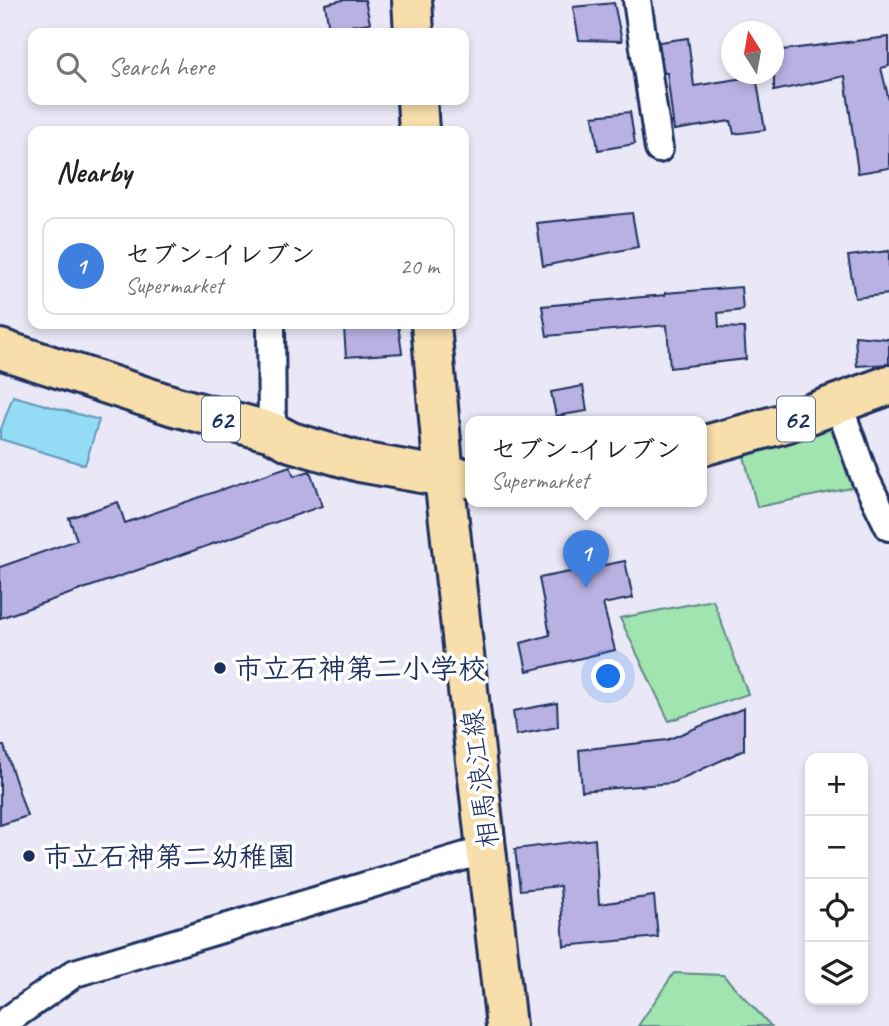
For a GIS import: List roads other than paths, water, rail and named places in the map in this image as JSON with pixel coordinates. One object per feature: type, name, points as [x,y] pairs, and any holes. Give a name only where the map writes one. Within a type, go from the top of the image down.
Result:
[{"type":"main road","points":[[412,0],[414,28]]},
{"type":"main road","points":[[417,105],[419,126]]},
{"type":"main road","name":"相馬浪江線","points":[[432,329],[457,477],[488,852],[506,1026]]},
{"type":"main road","name":"62","points":[[0,349],[174,406],[272,432],[290,442],[360,462],[457,477]]},
{"type":"main road","name":"62","points":[[707,445],[726,442],[785,423],[889,384]]},
{"type":"street","points":[[637,0],[659,149]]},
{"type":"street","points":[[271,329],[272,432]]},
{"type":"street","points":[[838,403],[865,478],[889,527]]},
{"type":"street","points":[[4,1026],[75,972],[465,856],[488,852]]},
{"type":"water","points":[[13,396],[99,420],[85,465],[0,439]]},
{"type":"place","name":"セブン-イレブン","points":[[586,588]]},
{"type":"place","name":"市立石神第二小学校","points":[[220,668]]},
{"type":"place","name":"市立石神第二幼稚園","points":[[29,856]]}]
